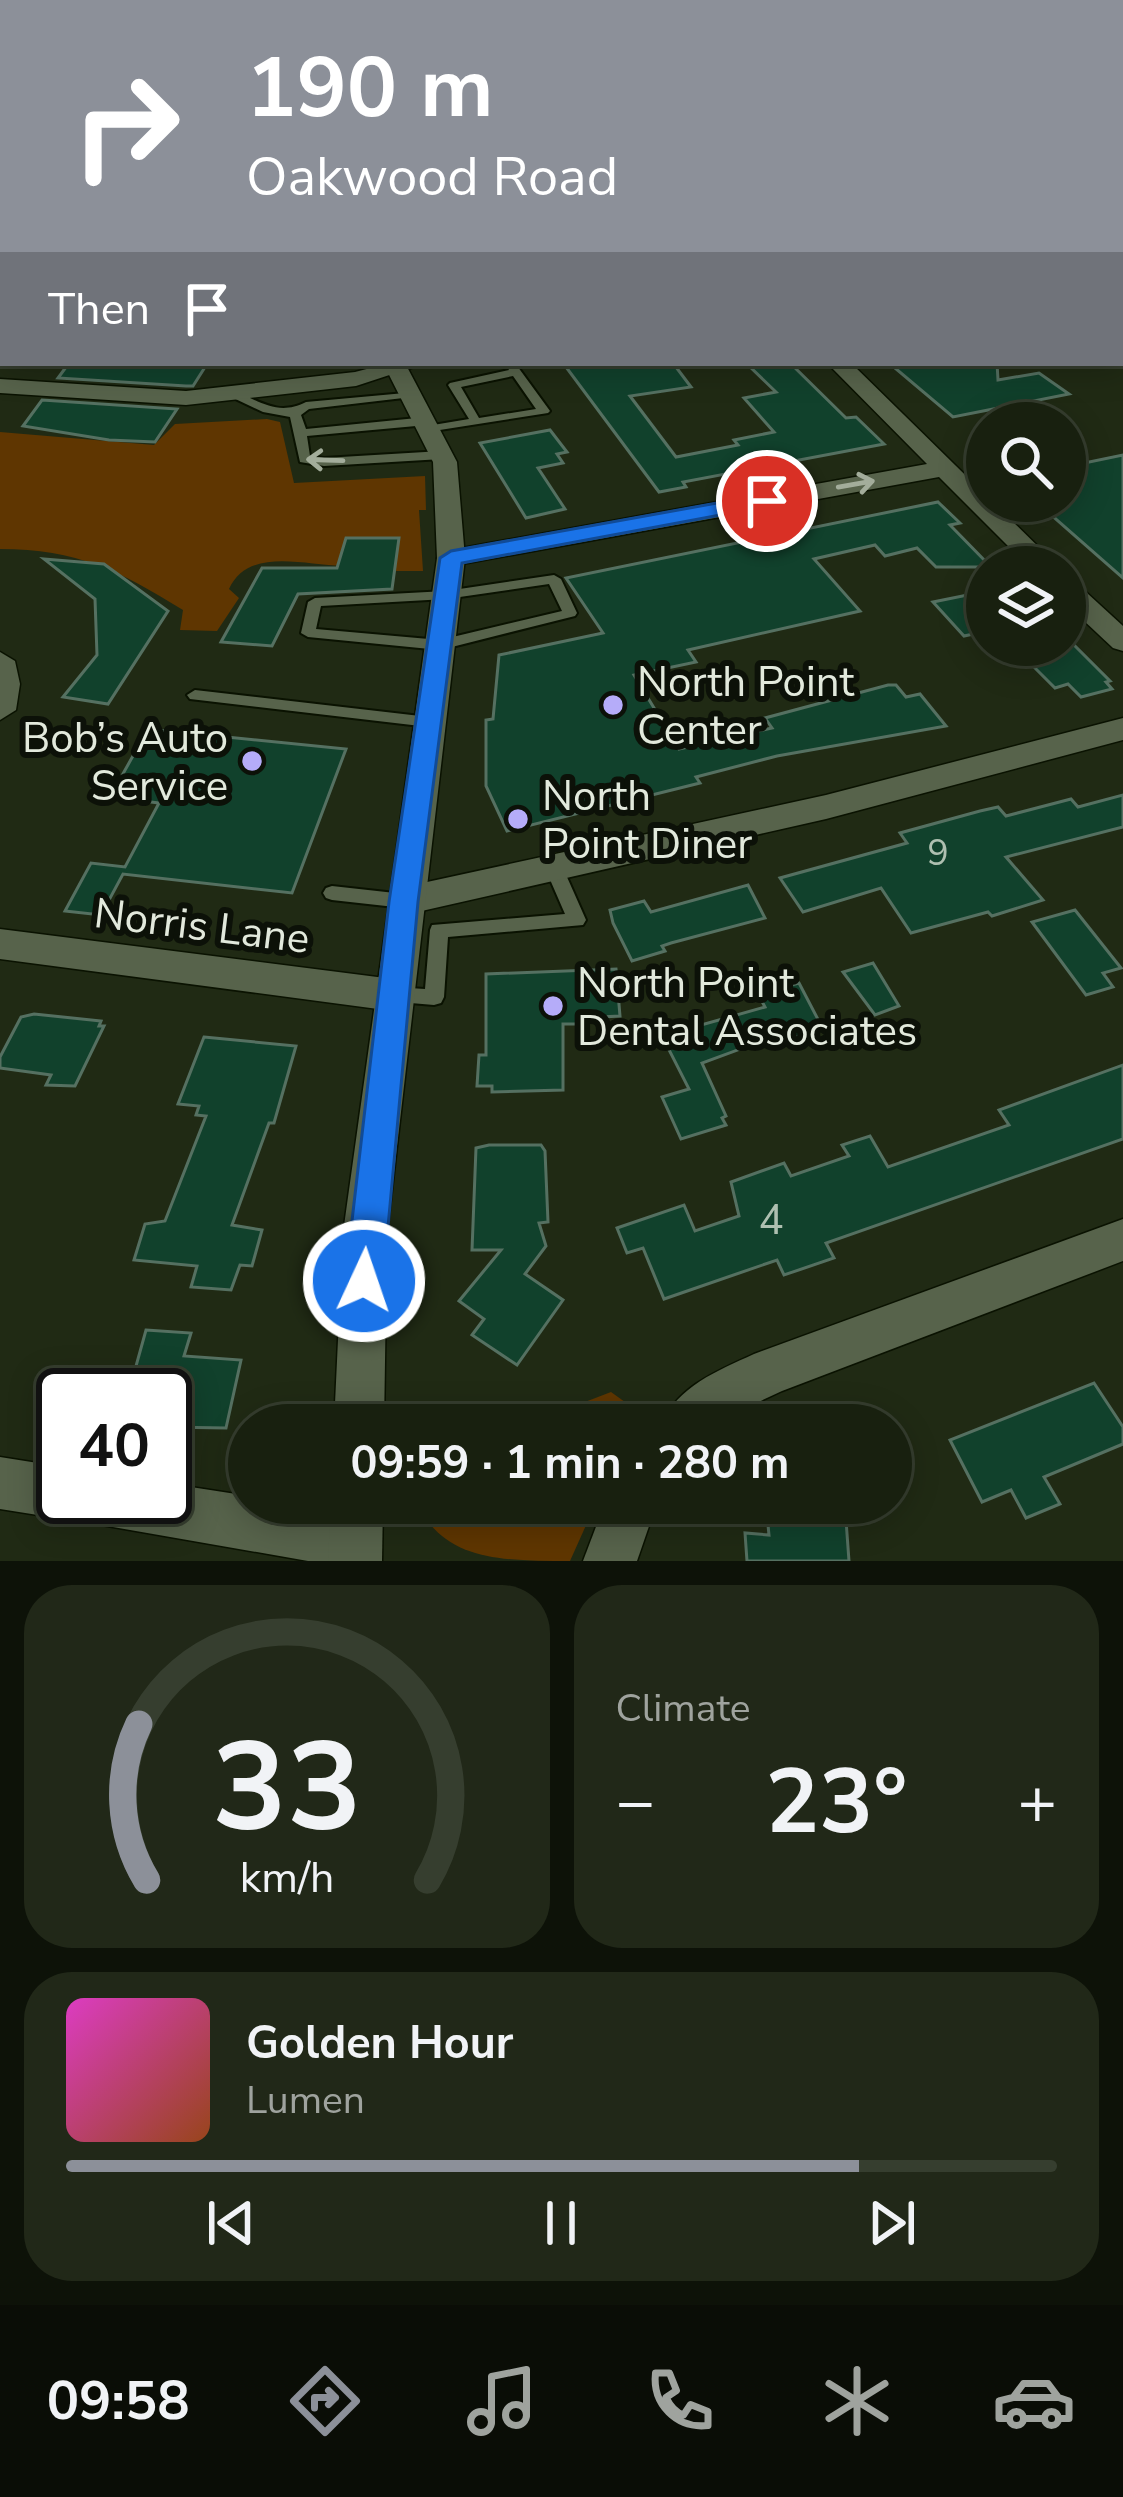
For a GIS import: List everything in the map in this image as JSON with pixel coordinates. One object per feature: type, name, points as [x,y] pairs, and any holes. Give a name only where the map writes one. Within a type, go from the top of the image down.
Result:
[{"type":"street","points":[[841,366],[1024,546]]},
{"type":"street","points":[[0,386],[153,399],[356,379],[417,399],[449,492],[451,558],[365,1233],[360,1404]]},
{"type":"street","points":[[451,558],[947,468]]},
{"type":"street","points":[[1086,607],[1123,642]]},
{"type":"street","points":[[0,661],[5,684],[0,710]]},
{"type":"street","points":[[404,902],[826,807],[1123,728]]},
{"type":"street","name":"Norris Lane","points":[[0,944],[394,995]]},
{"type":"street","points":[[709,1404],[771,1371],[1123,1240]]},
{"type":"street","points":[[0,1483],[36,1489]]},
{"type":"street","points":[[192,1513],[300,1530],[359,1559],[358,1524]]},
{"type":"street","points":[[610,1561],[623,1524]]},
{"type":"lane","points":[[231,393],[267,410],[295,414],[306,406],[417,399],[476,422],[544,411],[513,367],[454,385],[476,422]]},
{"type":"lane","points":[[295,414],[304,459],[311,462],[417,399]]},
{"type":"lane","points":[[302,433],[417,399]]},
{"type":"lane","points":[[554,580],[570,613],[440,645],[308,633],[315,602],[446,595],[554,580]]},
{"type":"lane","points":[[195,695],[429,722]]},
{"type":"lane","points":[[394,995],[434,997],[439,930],[577,920],[554,868]]},
{"type":"lane","points":[[332,893],[404,902]]},
{"type":"shaded area","points":[[280,422],[294,483],[425,476],[426,510],[419,510],[423,571],[343,571],[343,566],[263,563],[238,576],[229,589],[239,598],[217,631],[180,630],[183,610],[118,574],[52,553],[0,549],[0,432],[154,445],[175,424]]},
{"type":"shaded area","points":[[611,1392],[628,1404],[580,1404]]},
{"type":"shaded area","points":[[430,1524],[587,1524],[570,1561],[498,1558],[459,1547]]},
{"type":"building","points":[[67,366],[206,366],[193,386],[58,378]]},
{"type":"building","points":[[565,366],[675,366],[691,387],[630,396],[676,457],[738,445],[734,440],[774,432],[744,398],[776,392],[749,366],[793,366],[846,418],[856,417],[884,444],[683,482],[686,487],[659,492]]},
{"type":"building","points":[[893,366],[997,366],[998,380],[1039,373],[1069,394],[1029,402],[966,402],[966,414],[953,417]]},
{"type":"building","points":[[42,400],[177,409],[155,442],[109,440],[23,426]]},
{"type":"building","points":[[550,430],[567,452],[557,454],[563,463],[538,468],[565,509],[526,518],[480,443]]},
{"type":"building","points":[[1123,455],[1123,578],[1059,522],[1086,522],[1086,463]]},
{"type":"building","points":[[938,502],[960,523],[950,525],[970,546],[966,546],[966,567],[936,567],[917,548],[885,556],[875,545],[814,559],[860,611],[688,650],[696,662],[634,675],[679,749],[772,728],[765,718],[888,685],[896,685],[906,697],[920,694],[946,726],[777,756],[696,777],[700,783],[507,831],[486,786],[486,720],[493,719],[499,655],[603,633],[566,578]]},
{"type":"building","points":[[346,538],[399,538],[392,589],[298,594],[272,646],[221,642],[262,568],[337,568]]},
{"type":"building","points":[[44,559],[104,564],[168,611],[108,704],[63,697],[97,655],[95,599]]},
{"type":"building","points":[[966,595],[966,636],[964,636],[933,602]]},
{"type":"building","points":[[1086,657],[1112,689],[1081,697],[1068,684],[1055,688],[1033,666],[1086,666]]},
{"type":"building","points":[[148,729],[346,749],[292,893],[123,874],[101,915],[65,911],[91,863],[125,867],[159,803],[110,797]]},
{"type":"building","points":[[1123,795],[1123,827],[1006,857],[1043,900],[992,916],[988,912],[911,933],[881,888],[803,912],[780,878],[907,843],[900,833],[980,811],[998,807],[1006,816],[1071,799],[1078,807]]},
{"type":"building","points":[[748,885],[765,918],[671,943],[662,946],[665,951],[632,961],[610,910],[644,901],[651,912]]},
{"type":"building","points":[[1075,910],[1121,968],[1103,973],[1113,987],[1086,995],[1032,922]]},
{"type":"building","points":[[873,963],[899,1006],[875,1015],[843,972]]},
{"type":"building","points":[[616,969],[620,1016],[563,1024],[563,1090],[492,1092],[492,1086],[477,1086],[479,1055],[486,1055],[486,974]]},
{"type":"building","points":[[799,983],[823,1029],[785,1040],[781,1034],[702,1063],[726,1125],[681,1139],[662,1097],[689,1089],[662,1036],[765,1007],[758,994]]},
{"type":"building","points":[[34,1014],[101,1021],[99,1026],[104,1026],[75,1086],[46,1085],[51,1075],[0,1068],[0,1057],[21,1017]]},
{"type":"building","points":[[204,1037],[296,1046],[274,1123],[269,1123],[232,1225],[262,1230],[252,1266],[240,1265],[231,1290],[191,1287],[197,1266],[134,1260],[145,1224],[165,1221],[206,1116],[196,1115],[199,1106],[178,1104]]},
{"type":"building","points":[[1123,1065],[1123,1139],[826,1243],[834,1258],[784,1275],[777,1260],[664,1299],[643,1248],[627,1253],[617,1228],[684,1205],[695,1231],[739,1216],[731,1182],[784,1163],[791,1176],[849,1156],[842,1145],[870,1136],[888,1167],[1009,1125],[999,1110]]},
{"type":"building","points":[[541,1145],[545,1151],[548,1222],[539,1223],[546,1246],[525,1274],[563,1300],[517,1365],[472,1335],[484,1319],[459,1301],[501,1250],[472,1250],[476,1148]]},
{"type":"building","points":[[146,1330],[191,1333],[184,1356],[241,1360],[226,1428],[192,1427],[192,1368],[135,1368]]},
{"type":"building","points":[[1094,1383],[1123,1427],[1123,1444],[1044,1477],[1060,1504],[1026,1518],[1011,1490],[982,1502],[950,1440]]},
{"type":"building","points":[[768,1524],[846,1524],[849,1561],[747,1561],[745,1533],[769,1535]]},
{"type":"place","name":"North Point Center","points":[[613,705]]},
{"type":"place","name":"Bob’s Auto Service","points":[[252,761]]},
{"type":"place","name":"North Point Diner","points":[[518,819]]},
{"type":"place","name":"North Point Dental Associates","points":[[553,1006]]},
{"type":"route","points":[[364,1281],[365,1233],[404,902],[451,558],[767,501]]}]
